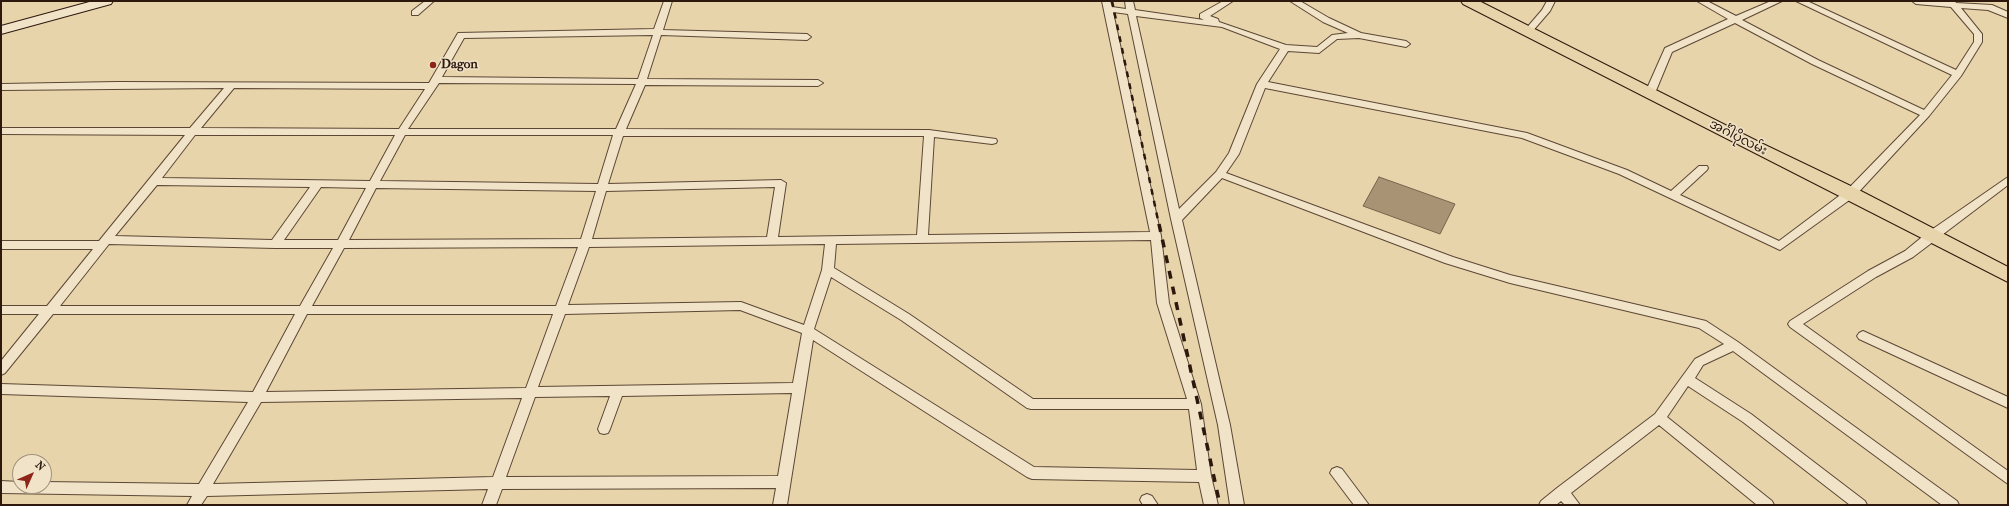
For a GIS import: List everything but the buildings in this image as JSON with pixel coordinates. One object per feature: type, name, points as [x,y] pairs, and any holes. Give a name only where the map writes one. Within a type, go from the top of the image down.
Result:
[{"type":"main road","points":[[1,30],[107,1]]},
{"type":"main road","name":"အင်္ဂါပိုလမ်း","points":[[1468,1],[1528,30],[1755,148],[1851,193],[2008,275]]},
{"type":"street","points":[[415,13],[430,1]]},
{"type":"street","points":[[489,505],[585,243],[619,133],[642,81],[668,1]]},
{"type":"street","points":[[1229,1],[1203,16],[1285,48],[1319,50],[1335,37],[1359,35]]},
{"type":"street","points":[[1294,1],[1326,20],[1359,35],[1406,44]]},
{"type":"street","points":[[1528,30],[1546,10],[1551,1]]},
{"type":"street","points":[[1701,1],[1815,62],[1926,114]]},
{"type":"street","points":[[1650,93],[1668,50],[1683,42],[1778,1]]},
{"type":"street","points":[[1800,1],[1958,74]]},
{"type":"street","points":[[1916,1],[1989,7],[2008,14]]},
{"type":"street","points":[[1262,84],[1524,135],[1623,172],[1780,246],[1851,193],[1926,114],[1958,74],[1978,42],[1978,34],[1952,3]]},
{"type":"street","points":[[1211,505],[1204,476],[1195,404],[1163,303],[1156,236],[1107,5],[1130,6],[1224,25]]},
{"type":"street","points":[[1130,6],[1176,218],[1224,425],[1237,505]]},
{"type":"street","points":[[194,505],[257,397],[302,310],[341,244],[402,131],[434,83],[461,35],[657,32],[807,37]]},
{"type":"street","points":[[1176,218],[1220,174],[1234,154],[1262,84],[1285,48]]},
{"type":"street","points":[[1,87],[642,81],[818,83]]},
{"type":"street","points":[[1,370],[154,181],[192,130],[232,85]]},
{"type":"street","points":[[1,131],[192,130],[619,133],[929,133],[992,141]]},
{"type":"street","points":[[922,239],[929,133]]},
{"type":"street","points":[[1673,195],[1703,168]]},
{"type":"street","points":[[1220,174],[1449,260],[1510,279],[1702,324],[1734,345],[1952,505]]},
{"type":"street","points":[[2008,180],[1931,236],[1909,254],[1872,274],[1794,324],[2008,478]]},
{"type":"street","points":[[154,181],[374,183],[603,188],[781,183],[772,242]]},
{"type":"street","points":[[275,244],[318,183]]},
{"type":"street","points":[[1,245],[104,243],[341,244],[772,242],[1156,236]]},
{"type":"street","points":[[780,505],[808,331],[828,270],[831,240]]},
{"type":"street","points":[[828,270],[905,317],[1031,404],[1090,402],[1195,404]]},
{"type":"street","points":[[1,310],[561,310],[741,306],[808,331],[1032,473],[1204,476]]},
{"type":"street","points":[[1863,336],[1991,397],[2008,403]]},
{"type":"street","points":[[1546,505],[1659,418],[1699,362],[1734,345]]},
{"type":"street","points":[[1687,379],[1747,418],[1860,505]]},
{"type":"street","points":[[1,389],[257,397],[800,388]]},
{"type":"street","points":[[604,429],[618,391]]},
{"type":"street","points":[[1659,418],[1767,505]]},
{"type":"street","points":[[1337,473],[1362,505]]},
{"type":"street","points":[[1,487],[203,490],[496,483],[783,482]]},
{"type":"street","points":[[1562,492],[1573,505]]},
{"type":"shaded area","points":[[1379,177],[1455,204],[1440,234],[1363,206]]},
{"type":"railway","points":[[1112,1],[1159,225]]},
{"type":"railway","points":[[1159,224],[1220,505]]},
{"type":"place","name":"Dagon","points":[[433,65]]}]
